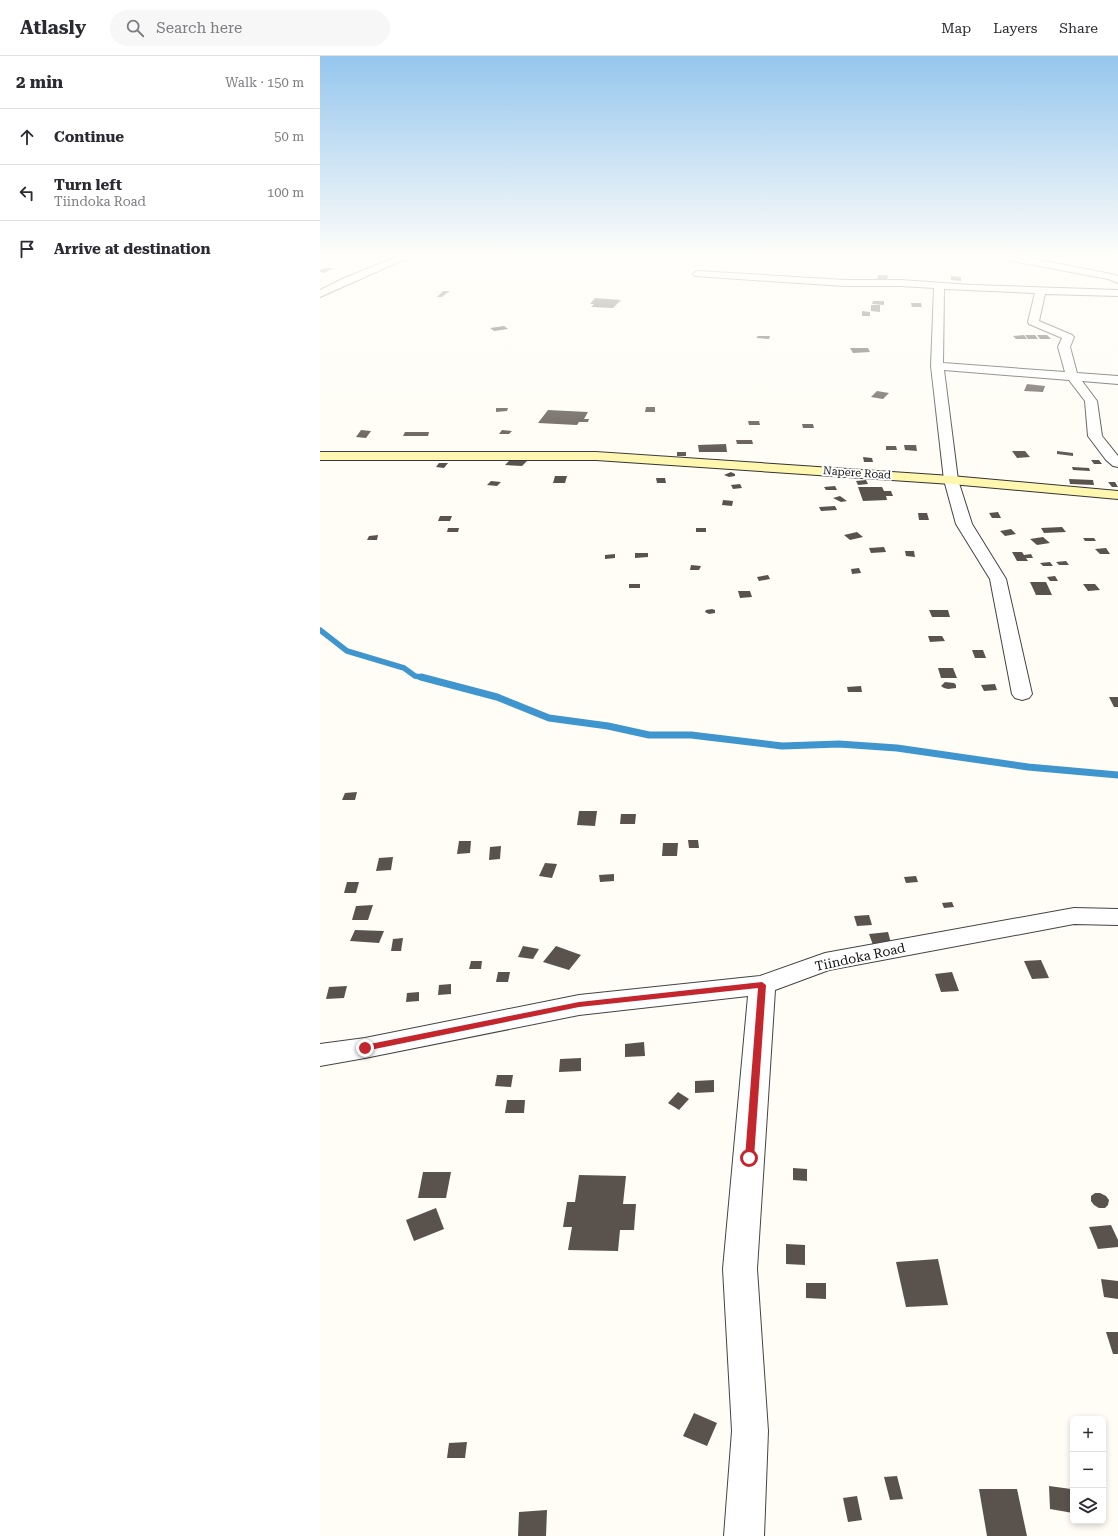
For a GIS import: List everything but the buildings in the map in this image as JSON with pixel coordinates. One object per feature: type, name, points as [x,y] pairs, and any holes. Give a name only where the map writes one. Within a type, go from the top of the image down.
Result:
[{"type":"street","points":[[938,326],[937,366],[951,480],[964,524],[998,579],[1022,694]]},
{"type":"street","points":[[1042,326],[1062,332],[1068,337],[1064,347],[1072,376],[1091,401],[1095,436],[1111,457],[1118,462]]},
{"type":"street","points":[[937,366],[1118,380]]},
{"type":"street","name":"Napere Road","points":[[320,456],[596,456],[951,480],[1118,495]]},
{"type":"street","name":"Tiindoka Road","points":[[320,1055],[365,1048],[579,1005],[762,985],[825,962],[1074,916],[1118,917]]},
{"type":"street","points":[[744,1536],[750,1430],[740,1269],[762,985]]},
{"type":"waterway","points":[[320,630],[347,651],[404,668],[415,676],[422,677]]},
{"type":"waterway","points":[[422,677],[497,697],[549,718],[608,726],[649,735],[691,735],[782,746],[839,744],[897,748],[1028,767],[1118,775]]},
{"type":"route","points":[[365,1048],[579,1005],[762,985],[749,1158]]}]
